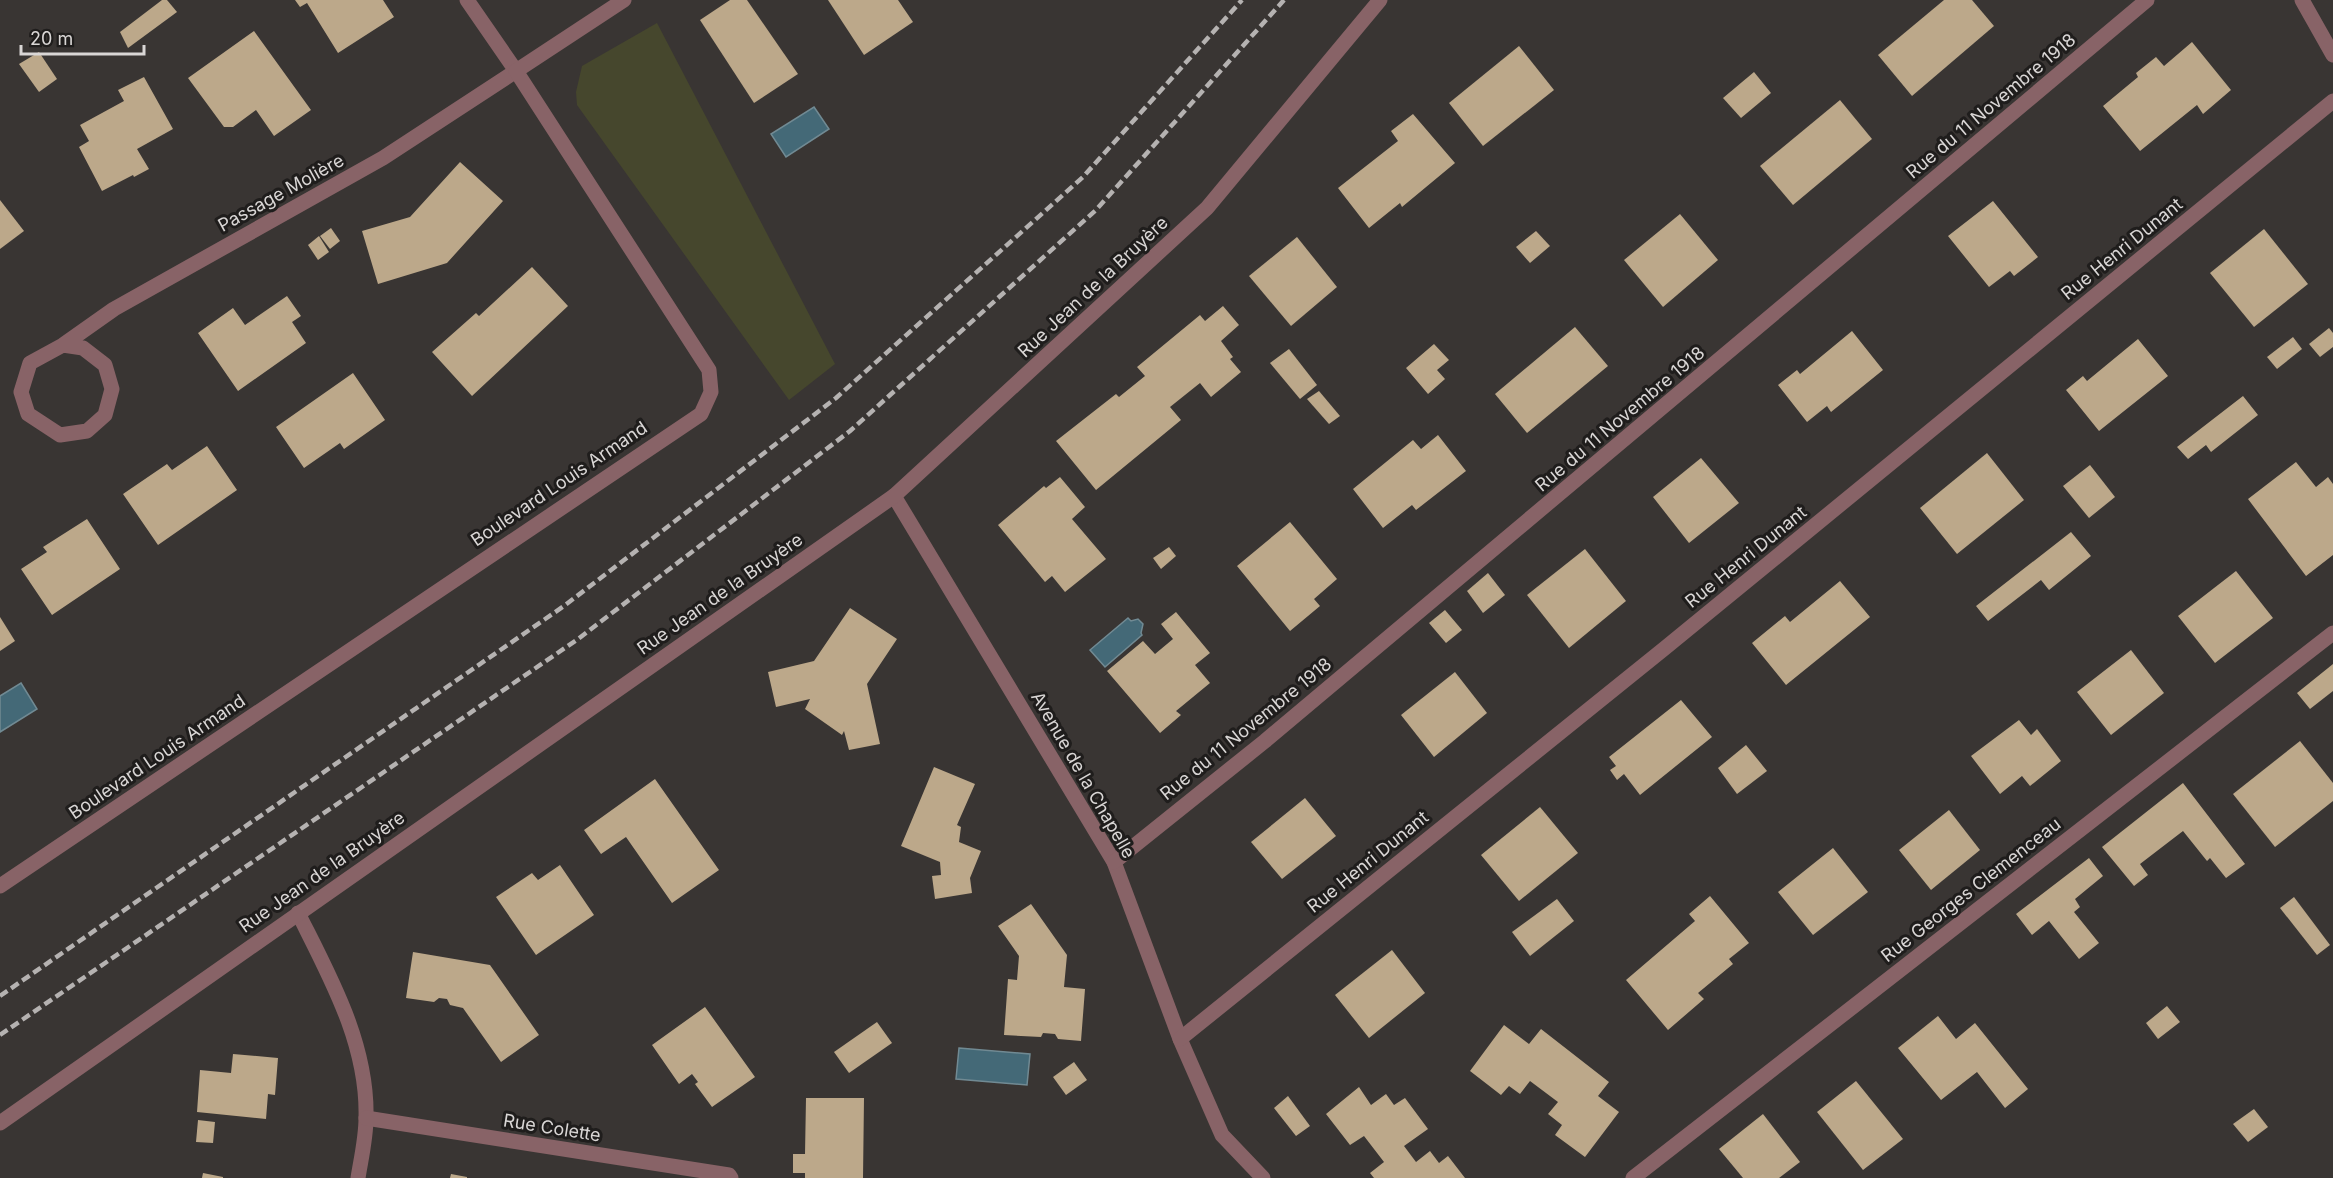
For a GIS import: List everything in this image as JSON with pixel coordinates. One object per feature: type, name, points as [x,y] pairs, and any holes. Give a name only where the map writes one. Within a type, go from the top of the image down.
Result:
[{"type":"street","name":"Boulevard Louis Armand","points":[[0,886],[701,414],[711,392],[709,370],[516,71],[467,0]]},
{"type":"street","points":[[516,71],[624,0]]},
{"type":"street","name":"Rue Jean de la Bruyère","points":[[0,1123],[894,496],[1207,208],[1380,0]]},
{"type":"street","name":"Rue du 11 Novembre 1918","points":[[1114,862],[1283,726],[2147,0]]},
{"type":"street","points":[[2302,0],[2333,55]]},
{"type":"street","name":"Passage Molière","points":[[63,345],[83,348],[105,366],[112,389],[105,415],[87,431],[60,435],[28,414],[21,392],[30,363],[63,345],[114,309],[383,158],[516,71]]},
{"type":"street","name":"Rue Henri Dunant","points":[[1180,1039],[1665,648],[2333,101]]},
{"type":"street","name":"Avenue de la Chapelle","points":[[894,496],[1114,862],[1180,1039],[1222,1135],[1263,1178]]},
{"type":"street","name":"Rue Georges Clemenceau","points":[[1633,1178],[2333,633]]},
{"type":"street","points":[[298,913],[340,996],[361,1063],[366,1118],[358,1178]]},
{"type":"street","name":"Rue Colette","points":[[366,1118],[729,1175],[731,1178]]},
{"type":"green space","points":[[657,23],[835,364],[789,400],[577,105],[576,92],[582,66]]},
{"type":"water","points":[[814,107],[829,129],[786,157],[771,134]]},
{"type":"water","points":[[1128,618],[1131,621],[1138,619],[1143,624],[1142,635],[1105,667],[1090,650]]},
{"type":"water","points":[[21,683],[37,709],[0,732],[0,696]]},
{"type":"water","points":[[959,1048],[1030,1054],[1027,1085],[956,1079]]},
{"type":"building","points":[[162,0],[167,0],[177,12],[128,48],[120,32]]},
{"type":"building","points":[[295,0],[383,0],[394,17],[338,53],[307,3],[300,7]]},
{"type":"building","points":[[730,0],[747,0],[798,74],[754,103],[700,20]]},
{"type":"building","points":[[828,0],[898,0],[913,22],[864,55]]},
{"type":"building","points":[[1944,0],[1972,0],[1994,26],[1912,96],[1878,55]]},
{"type":"building","points":[[254,31],[311,110],[274,136],[256,110],[233,127],[224,127],[188,78]]},
{"type":"building","points":[[2192,42],[2231,90],[2203,114],[2197,105],[2140,151],[2103,106],[2138,77],[2136,73],[2156,57],[2164,66]]},
{"type":"building","points":[[1519,46],[1554,90],[1483,146],[1449,103]]},
{"type":"building","points":[[39,52],[57,79],[39,92],[19,64]]},
{"type":"building","points":[[1754,72],[1771,93],[1741,118],[1723,98]]},
{"type":"building","points":[[144,77],[173,129],[137,149],[149,169],[102,191],[79,147],[89,141],[80,125],[124,101],[118,90]]},
{"type":"building","points":[[1840,100],[1872,139],[1793,205],[1760,166]]},
{"type":"building","points":[[1413,114],[1455,163],[1402,207],[1400,203],[1369,228],[1338,188],[1398,141],[1391,131]]},
{"type":"building","points":[[460,162],[503,201],[447,263],[378,284],[362,231],[410,217]]},
{"type":"building","points":[[0,200],[24,231],[0,249]]},
{"type":"building","points":[[1993,201],[2038,257],[2014,276],[2010,271],[1989,287],[1948,236]]},
{"type":"building","points":[[1680,214],[1718,260],[1663,307],[1624,260]]},
{"type":"building","points":[[331,228],[340,241],[330,249],[320,236]]},
{"type":"building","points":[[2264,229],[2308,284],[2254,327],[2210,273]]},
{"type":"building","points":[[1536,231],[1550,246],[1530,263],[1516,247]]},
{"type":"building","points":[[319,236],[329,252],[318,260],[308,245]]},
{"type":"building","points":[[1297,237],[1337,287],[1291,326],[1249,276]]},
{"type":"building","points":[[532,267],[568,306],[472,396],[432,352],[476,313],[479,316]]},
{"type":"building","points":[[287,296],[301,316],[292,322],[306,343],[238,391],[198,333],[233,308],[245,325]]},
{"type":"building","points":[[1223,306],[1239,325],[1221,341],[1233,357],[1230,359],[1241,372],[1211,397],[1200,383],[1170,407],[1181,420],[1096,490],[1056,441],[1116,394],[1119,397],[1145,376],[1137,367],[1200,315],[1205,321]]},
{"type":"building","points":[[1575,327],[1608,366],[1527,433],[1495,394]]},
{"type":"building","points":[[2329,328],[2333,333],[2333,347],[2320,357],[2309,344]]},
{"type":"building","points":[[1852,331],[1883,370],[1831,412],[1827,406],[1807,422],[1778,385],[1797,370],[1800,374]]},
{"type":"building","points":[[2293,337],[2302,349],[2277,369],[2267,357]]},
{"type":"building","points":[[2138,339],[2168,376],[2099,431],[2066,390],[2083,376],[2087,381]]},
{"type":"building","points":[[1434,344],[1449,360],[1437,370],[1445,379],[1428,394],[1406,368]]},
{"type":"building","points":[[1289,349],[1317,385],[1300,399],[1270,363]]},
{"type":"building","points":[[353,373],[385,420],[344,449],[340,443],[304,468],[276,427]]},
{"type":"building","points":[[1319,391],[1340,416],[1329,424],[1307,399]]},
{"type":"building","points":[[2243,396],[2258,415],[2211,452],[2206,445],[2188,459],[2177,447]]},
{"type":"building","points":[[1438,435],[1466,471],[1416,510],[1412,505],[1383,528],[1353,489],[1413,440],[1421,449]]},
{"type":"building","points":[[207,446],[237,490],[158,545],[123,494],[167,464],[172,470]]},
{"type":"building","points":[[1987,453],[2024,500],[1957,554],[1920,508]]},
{"type":"building","points":[[1701,458],[1739,503],[1689,543],[1653,497]]},
{"type":"building","points":[[2296,462],[2316,487],[2328,477],[2333,484],[2333,555],[2306,576],[2248,499]]},
{"type":"building","points":[[2090,465],[2115,497],[2089,518],[2063,486]]},
{"type":"building","points":[[1060,477],[1085,507],[1072,519],[1106,559],[1065,592],[1052,576],[1045,582],[998,525],[1044,486],[1046,488]]},
{"type":"building","points":[[87,519],[120,569],[52,615],[21,569],[47,552],[43,547]]},
{"type":"building","points":[[1290,522],[1337,579],[1314,599],[1320,606],[1290,631],[1237,566]]},
{"type":"building","points":[[2071,532],[2091,556],[2049,590],[2041,580],[1988,621],[1976,606]]},
{"type":"building","points":[[1169,547],[1176,556],[1161,569],[1153,558]]},
{"type":"building","points":[[1585,549],[1626,601],[1569,648],[1527,595]]},
{"type":"building","points":[[2236,571],[2273,618],[2215,663],[2178,616]]},
{"type":"building","points":[[1488,573],[1505,595],[1483,613],[1467,591]]},
{"type":"building","points":[[1840,581],[1870,617],[1786,685],[1752,643],[1785,616],[1790,622]]},
{"type":"building","points":[[850,608],[897,639],[867,684],[880,744],[849,750],[844,731],[842,735],[805,709],[810,699],[776,707],[768,672],[814,661]]},
{"type":"building","points":[[1445,610],[1462,630],[1446,643],[1429,623]]},
{"type":"building","points":[[1176,612],[1210,653],[1195,665],[1210,683],[1176,711],[1181,715],[1160,733],[1107,671],[1143,641],[1155,654],[1173,639],[1161,624]]},
{"type":"building","points":[[0,617],[15,641],[0,651]]},
{"type":"building","points":[[2131,650],[2164,693],[2111,735],[2077,692]]},
{"type":"building","points":[[2333,664],[2333,691],[2310,709],[2297,693]]},
{"type":"building","points":[[1455,672],[1487,713],[1434,757],[1401,715]]},
{"type":"building","points":[[1681,700],[1712,737],[1640,795],[1624,774],[1617,780],[1610,770],[1616,766],[1609,757]]},
{"type":"building","points":[[2019,720],[2031,735],[2037,729],[2061,761],[2030,786],[2022,776],[2000,794],[1971,756]]},
{"type":"building","points":[[2300,741],[2333,783],[2333,801],[2275,847],[2233,794]]},
{"type":"building","points":[[1746,745],[1767,771],[1737,794],[1718,768]]},
{"type":"building","points":[[934,767],[975,784],[957,825],[961,827],[959,842],[981,851],[970,878],[972,893],[935,899],[932,876],[941,875],[940,862],[901,846]]},
{"type":"building","points":[[655,779],[719,870],[672,903],[626,837],[601,854],[584,830]]},
{"type":"building","points":[[2183,783],[2245,864],[2226,878],[2210,858],[2207,861],[2183,831],[2140,864],[2148,875],[2134,886],[2102,847]]},
{"type":"building","points":[[1305,798],[1336,836],[1282,879],[1251,842]]},
{"type":"building","points":[[1540,807],[1578,853],[1519,901],[1481,855]]},
{"type":"building","points":[[1949,810],[1980,850],[1931,890],[1899,850]]},
{"type":"building","points":[[1833,848],[1868,892],[1813,935],[1778,892]]},
{"type":"building","points":[[2089,858],[2103,876],[2075,899],[2080,907],[2074,912],[2099,943],[2079,959],[2049,921],[2032,935],[2016,914]]},
{"type":"building","points":[[560,865],[594,915],[536,955],[496,897],[532,873],[538,880]]},
{"type":"building","points":[[1710,896],[1749,943],[1729,959],[1733,964],[1698,993],[1704,999],[1668,1030],[1626,980],[1695,921],[1689,914]]},
{"type":"building","points":[[2294,897],[2330,945],[2317,955],[2280,908]]},
{"type":"building","points":[[1557,899],[1574,921],[1530,956],[1512,932]]},
{"type":"building","points":[[1031,904],[1067,955],[1064,987],[1085,989],[1081,1041],[1058,1039],[1055,1034],[1043,1033],[1041,1037],[1004,1035],[1008,979],[1017,980],[1019,956],[998,926]]},
{"type":"building","points":[[1392,950],[1425,993],[1369,1038],[1335,995]]},
{"type":"building","points":[[413,952],[490,965],[539,1035],[501,1062],[463,1008],[450,1005],[447,999],[439,998],[434,1002],[406,998]]},
{"type":"building","points":[[2167,1006],[2180,1022],[2158,1039],[2146,1023]]},
{"type":"building","points":[[705,1007],[755,1077],[712,1107],[695,1084],[698,1082],[692,1074],[679,1084],[652,1045]]},
{"type":"building","points":[[1938,1016],[1956,1039],[1975,1023],[2028,1089],[2005,1108],[1977,1072],[1941,1100],[1898,1048]]},
{"type":"building","points":[[877,1022],[892,1043],[849,1073],[834,1052]]},
{"type":"building","points":[[1504,1025],[1529,1044],[1541,1029],[1609,1082],[1598,1096],[1619,1112],[1585,1157],[1555,1135],[1562,1125],[1548,1114],[1558,1102],[1530,1081],[1520,1094],[1509,1086],[1501,1095],[1470,1071]]},
{"type":"building","points":[[233,1054],[278,1058],[275,1095],[268,1094],[266,1119],[197,1112],[200,1070],[231,1073]]},
{"type":"building","points":[[1074,1062],[1087,1080],[1066,1095],[1053,1077]]},
{"type":"building","points":[[1856,1081],[1903,1139],[1863,1170],[1817,1112]]},
{"type":"building","points":[[1359,1087],[1371,1105],[1386,1094],[1394,1105],[1405,1098],[1428,1129],[1404,1146],[1416,1162],[1430,1151],[1439,1163],[1448,1156],[1465,1178],[1374,1178],[1370,1173],[1384,1162],[1364,1136],[1350,1145],[1326,1114]]},
{"type":"building","points":[[1288,1096],[1310,1126],[1296,1136],[1274,1108]]},
{"type":"building","points":[[806,1098],[864,1098],[863,1178],[805,1178],[805,1173],[793,1173],[793,1154],[805,1154]]},
{"type":"building","points":[[2254,1109],[2268,1127],[2248,1142],[2233,1124]]},
{"type":"building","points":[[1763,1114],[1800,1162],[1779,1178],[1743,1178],[1719,1149]]},
{"type":"building","points":[[198,1120],[215,1122],[213,1143],[196,1142]]},
{"type":"building","points":[[203,1173],[223,1177],[223,1178],[202,1178]]},
{"type":"building","points":[[451,1174],[467,1177],[467,1178],[450,1178]]},
{"type":"railway","points":[[0,996],[564,606],[836,398],[1083,177],[1242,0]]},
{"type":"railway","points":[[0,1035],[578,639],[850,431],[1096,210],[1284,0]]}]
